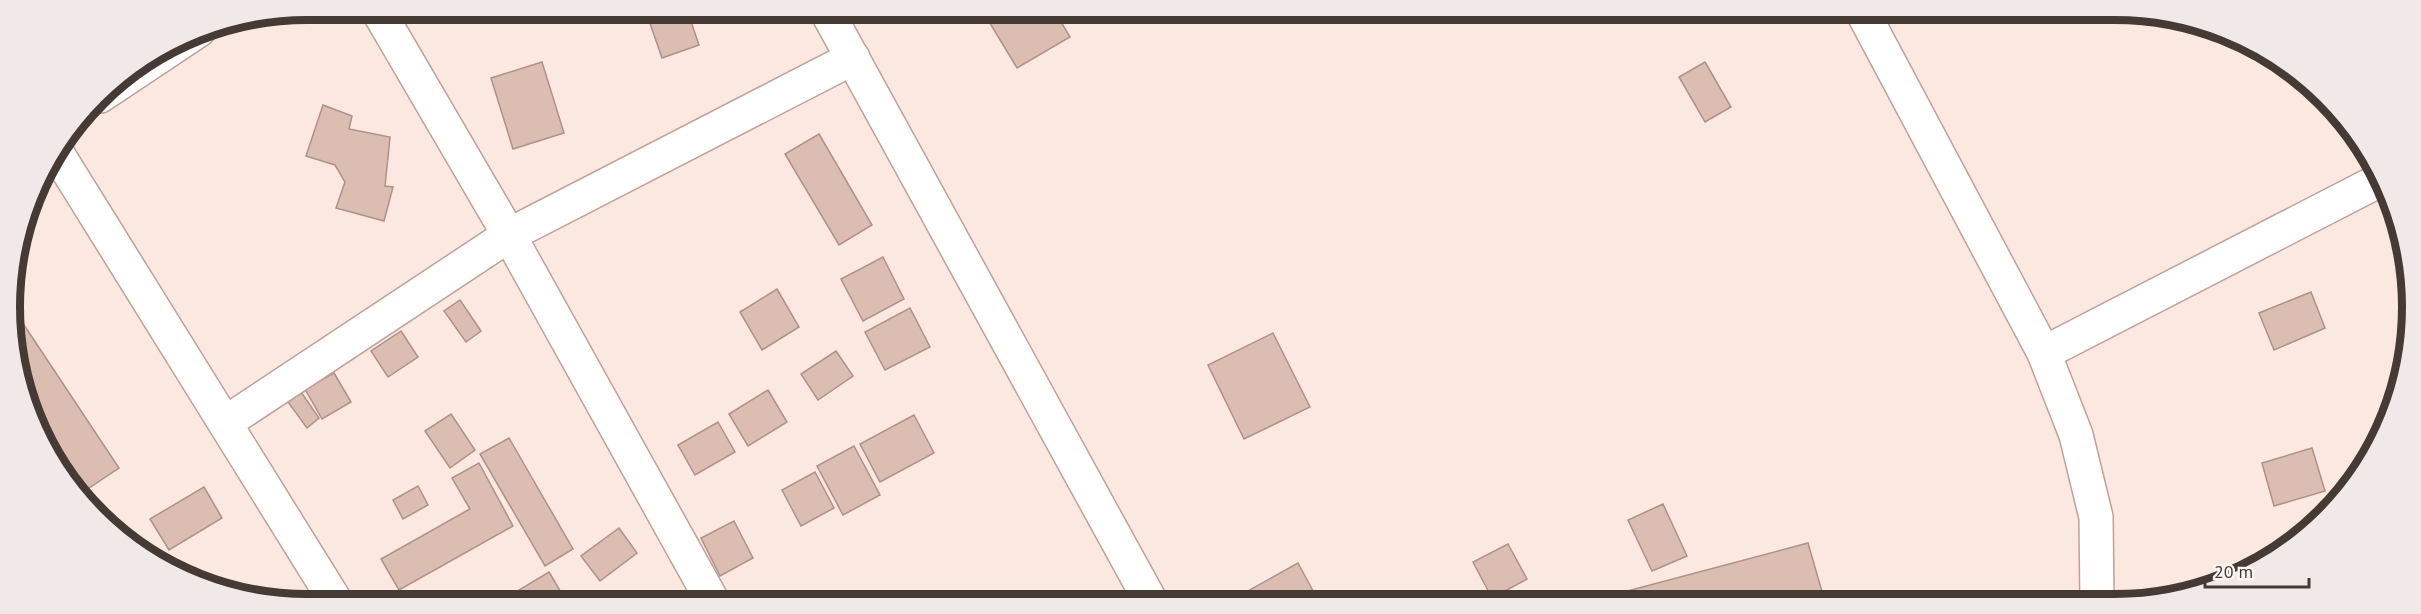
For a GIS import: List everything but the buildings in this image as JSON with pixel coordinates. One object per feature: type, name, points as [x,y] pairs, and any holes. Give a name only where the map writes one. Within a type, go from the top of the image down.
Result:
[{"type":"street","points":[[383,20],[509,235],[709,594]]},
{"type":"street","points":[[832,20],[1147,594]]},
{"type":"street","points":[[1867,20],[2044,353],[2076,435],[2096,517],[2097,594]]},
{"type":"street","points":[[225,423],[509,235],[853,58]]},
{"type":"street","points":[[61,159],[331,594]]},
{"type":"street","points":[[2044,353],[2374,183]]}]
